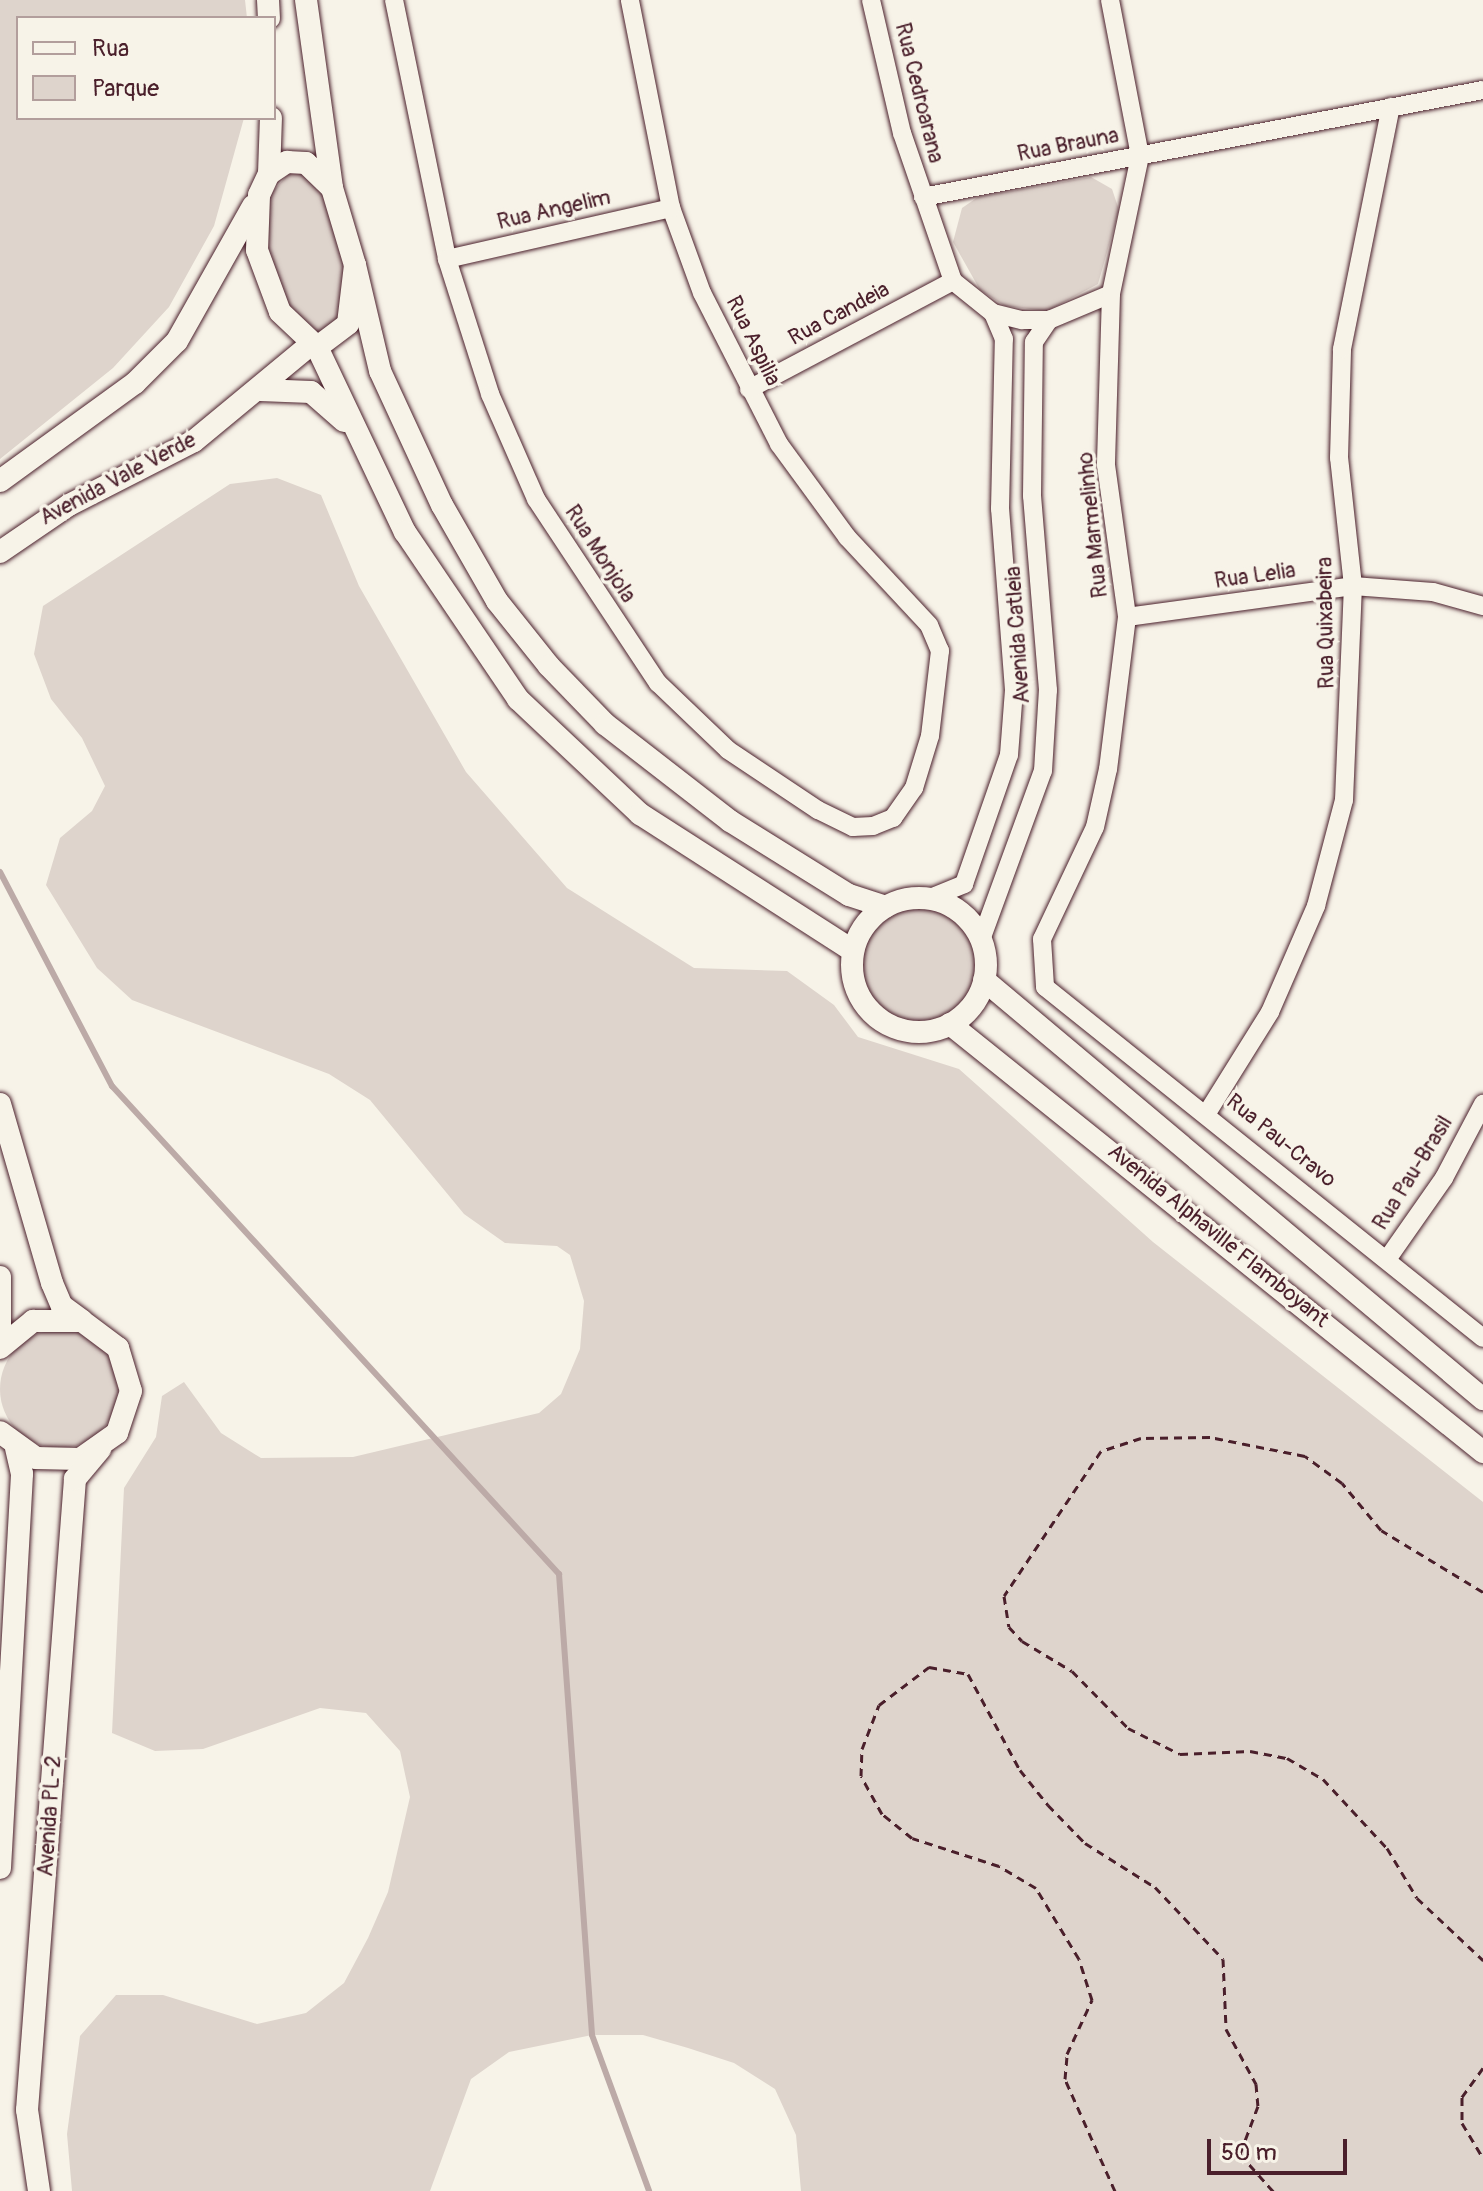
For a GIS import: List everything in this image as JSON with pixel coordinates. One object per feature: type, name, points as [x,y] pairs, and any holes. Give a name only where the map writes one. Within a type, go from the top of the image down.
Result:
[{"type":"street","points":[[306,0],[332,188],[355,265],[380,371],[435,491],[497,601],[549,666],[605,724],[730,821],[849,895],[885,907],[930,898],[969,920],[981,940],[984,980],[950,1024],[919,1031],[888,1025],[858,994],[853,951],[885,907]]},
{"type":"street","name":"Rua Monjola","points":[[394,0],[447,259],[490,394],[536,499],[658,683],[728,750],[853,827],[893,818],[914,788],[930,736],[940,651]]},
{"type":"street","name":"Rua Aspilia","points":[[630,0],[671,208],[749,389],[779,444],[847,537],[929,625],[940,651]]},
{"type":"street","name":"Rua Cedroarana","points":[[871,0],[923,197]]},
{"type":"street","name":"Rua Marmelinho","points":[[1045,987],[1042,939],[1095,827],[1108,769],[1127,617],[1106,465],[1111,294],[1140,156],[1110,0]]},
{"type":"street","name":"Rua Brauna","points":[[923,197],[1483,90]]},
{"type":"street","name":"Rua Quixabeira","points":[[1207,1113],[1270,1012],[1316,906],[1344,800],[1353,586],[1339,458],[1342,349],[1391,107]]},
{"type":"street","points":[[271,120],[257,250],[266,283],[293,332],[314,346],[405,532],[518,699],[640,814],[853,951]]},
{"type":"street","points":[[0,481],[135,383],[177,341],[264,184],[287,162],[306,163],[332,188]]},
{"type":"street","points":[[923,197],[953,281],[993,313],[1049,320],[1111,294]]},
{"type":"street","name":"Rua Angelim","points":[[447,259],[671,208]]},
{"type":"street","name":"Avenida Vale Verde","points":[[0,552],[57,512],[194,441],[314,346],[348,324],[355,265]]},
{"type":"street","name":"Rua Candeia","points":[[749,389],[953,281]]},
{"type":"street","name":"Avenida Catleia","points":[[930,898],[964,884],[1009,755],[1014,690],[1000,509],[1004,339],[993,313]]},
{"type":"street","name":"Avenida Catleia","points":[[981,940],[1043,771],[1048,690],[1032,496],[1033,373],[1034,342],[1049,320]]},
{"type":"street","points":[[260,390],[311,392],[358,435]]},
{"type":"street","name":"Rua Lelia","points":[[1127,617],[1353,586],[1433,592],[1483,606]]},
{"type":"street","name":"Avenida Alphaville Flamboyant","points":[[984,980],[1483,1399]]},
{"type":"street","name":"Rua Pau-Cravo","points":[[1045,987],[1388,1258],[1483,1338]]},
{"type":"street","name":"Avenida Alphaville Flamboyant","points":[[950,1024],[1483,1452]]},
{"type":"street","points":[[0,1104],[52,1283],[62,1306],[82,1321]]},
{"type":"street","name":"Rua Pau-Brasil","points":[[1388,1258],[1482,1110]]},
{"type":"street","points":[[0,1277],[0,1334]]},
{"type":"street","points":[[0,1348],[33,1321],[82,1321]]},
{"type":"street","name":"Avenida PL-2","points":[[39,2191],[27,2110],[75,1479],[127,1413],[127,1368],[102,1331],[82,1321]]},
{"type":"street","points":[[0,1432],[16,1448],[58,1462],[100,1449]]},
{"type":"street","points":[[0,1868],[22,1474],[16,1448]]},
{"type":"path","points":[[1483,1592],[1381,1530],[1342,1483],[1305,1456],[1262,1443],[1182,1437],[1141,1438],[1101,1451],[1004,1596],[1009,1627],[1022,1641],[1072,1671],[1128,1728],[1180,1754],[1250,1751],[1287,1758],[1323,1779],[1387,1848],[1417,1898],[1483,1960]]},
{"type":"path","points":[[1115,2191],[1065,2079],[1067,2054],[1092,2000],[1079,1959],[1043,1899],[1019,1874],[912,1838],[882,1814],[865,1786],[862,1749],[879,1705],[929,1667],[968,1674],[1020,1770],[1048,1805],[1085,1843],[1155,1887],[1218,1950],[1228,1979],[1226,2029],[1256,2084],[1258,2106],[1240,2154],[1273,2191]]},
{"type":"path","points":[[1483,2068],[1462,2097],[1462,2123],[1483,2158]]},
{"type":"green space","points":[[0,0],[245,0],[247,16],[16,16],[16,120],[243,120],[214,226],[169,307],[113,368],[0,459]]},
{"type":"green space","points":[[290,172],[302,173],[324,194],[346,265],[339,320],[321,335],[290,313],[267,248],[269,196]]},
{"type":"green space","points":[[1091,177],[1112,189],[1119,210],[1098,284],[1047,311],[1005,306],[980,290],[953,242],[962,208],[978,197]]},
{"type":"green space","points":[[277,478],[321,495],[359,586],[466,772],[567,888],[694,968],[787,971],[834,1005],[858,1037],[959,1069],[1153,1242],[1483,1502],[1483,2191],[801,2191],[796,2135],[775,2089],[734,2063],[688,2048],[643,2035],[592,2035],[509,2052],[471,2079],[430,2191],[72,2191],[67,2134],[80,2036],[116,1995],[163,1995],[257,2024],[306,2013],[344,1983],[368,1938],[388,1892],[410,1797],[400,1751],[366,1713],[320,1708],[203,1749],[155,1751],[112,1733],[124,1488],[156,1437],[162,1396],[184,1382],[221,1433],[261,1458],[353,1457],[539,1413],[561,1394],[580,1349],[584,1301],[570,1255],[557,1246],[505,1243],[464,1214],[370,1100],[329,1074],[132,1000],[97,968],[46,885],[60,838],[92,811],[105,786],[82,738],[51,699],[34,654],[43,606],[230,484]]},
{"type":"green space","points":[[919,907],[941,911],[960,924],[973,943],[977,965],[973,987],[960,1006],[941,1019],[919,1023],[897,1019],[878,1006],[865,987],[861,965],[865,943],[878,924],[897,911]]},
{"type":"green space","points":[[59,1330],[82,1334],[101,1347],[114,1366],[118,1389],[114,1412],[101,1431],[82,1444],[59,1448],[36,1444],[17,1431],[4,1412],[0,1389],[4,1366],[17,1347],[36,1334]]},
{"type":"waterway","points":[[0,872],[112,1086],[559,1574],[592,2035],[649,2191]]}]
